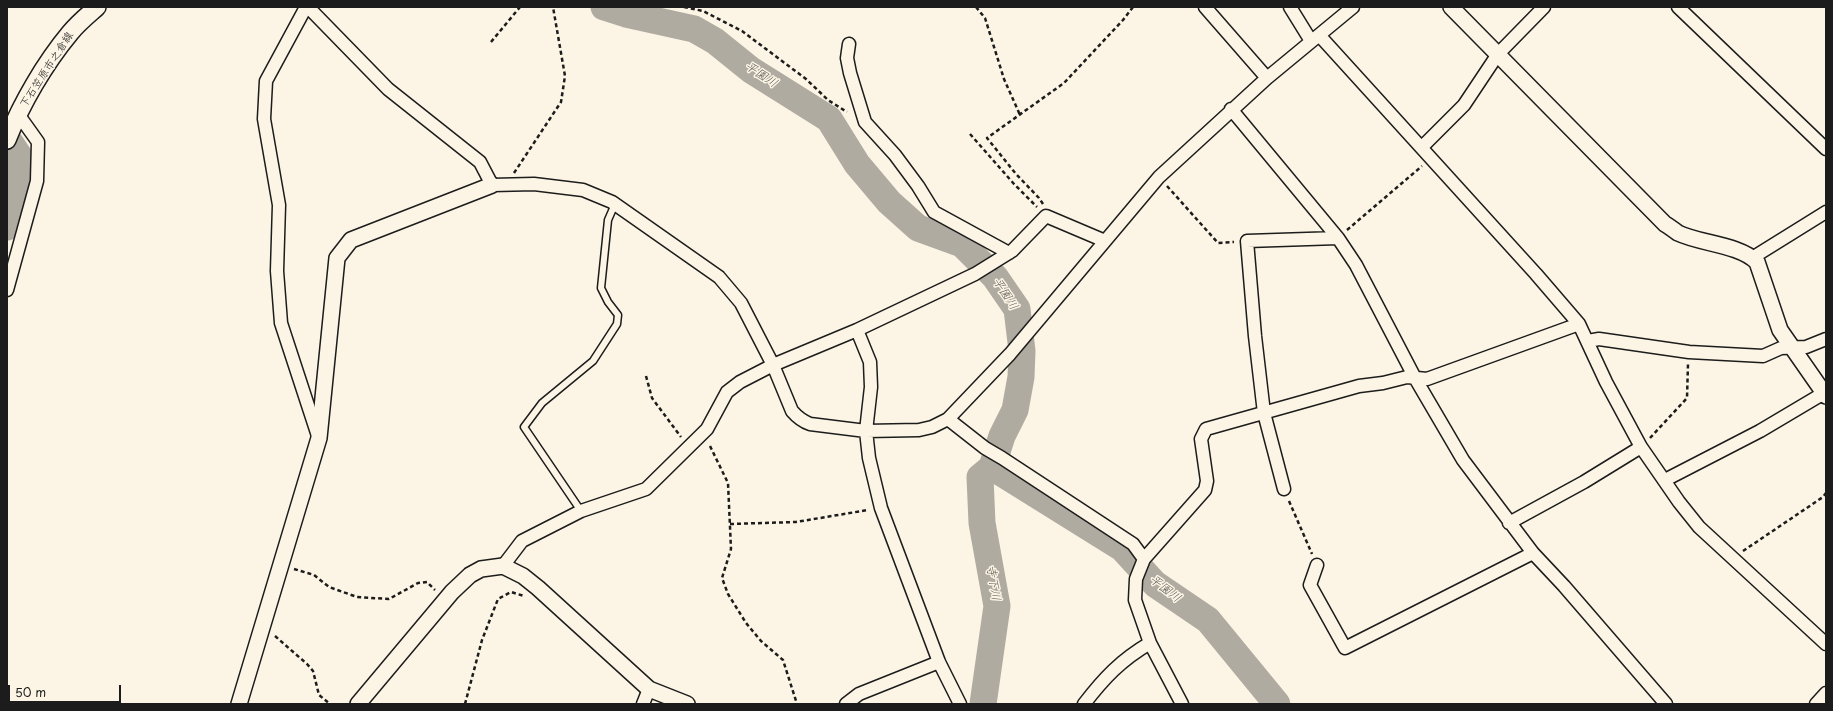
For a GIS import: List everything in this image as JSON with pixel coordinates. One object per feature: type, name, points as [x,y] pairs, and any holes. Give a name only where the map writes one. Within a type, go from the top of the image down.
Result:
[{"type":"main road","name":"下石笠原市之倉線","points":[[7,140],[17,116],[38,79],[70,32],[97,7]]},
{"type":"street","points":[[319,438],[281,323],[277,271],[279,205],[264,119],[266,81],[307,7],[388,89],[480,162],[492,185]]},
{"type":"street","points":[[1205,7],[1267,78]]},
{"type":"street","points":[[1290,7],[1315,38],[1422,147],[1579,324],[1606,382],[1641,447],[1699,527],[1826,644]]},
{"type":"street","points":[[239,704],[319,438],[337,258],[350,240],[492,185],[534,184],[583,190],[615,204],[719,277],[741,303],[773,365],[792,411],[803,422],[866,431],[919,430],[932,427],[948,420],[1010,354],[1158,177],[1231,109],[1353,7]]},
{"type":"street","points":[[1451,7],[1665,224],[1678,233],[1730,249],[1752,258],[1757,262],[1780,330],[1825,394],[1760,431],[1665,480]]},
{"type":"street","points":[[1422,147],[1464,105],[1498,54],[1544,7]]},
{"type":"street","points":[[1678,7],[1826,148]]},
{"type":"street","points":[[849,44],[847,58],[850,74],[865,122],[895,155],[918,186],[934,212],[1009,253]]},
{"type":"street","points":[[1231,109],[1338,238],[1356,265],[1415,378],[1463,460],[1509,523],[1533,553],[1564,586],[1666,704]]},
{"type":"street","points":[[7,290],[38,181],[38,142],[17,116]]},
{"type":"street","points":[[1752,258],[1826,212]]},
{"type":"street","points":[[503,566],[522,541],[581,511],[646,489],[707,429],[727,392],[740,382],[773,365],[856,330],[975,274],[1009,253],[1046,216],[1104,241]]},
{"type":"street","points":[[1284,489],[1264,413],[1255,336],[1247,241],[1338,238]]},
{"type":"street","points":[[1182,704],[1150,643],[1135,600],[1136,579],[1144,559],[1205,490],[1207,481],[1201,439],[1206,429],[1359,386],[1383,383],[1407,377],[1426,379],[1579,324]]},
{"type":"street","points":[[856,330],[870,362],[871,387],[866,431],[869,458],[881,508],[939,662],[960,704]]},
{"type":"street","points":[[1588,341],[1599,339],[1689,352],[1763,356],[1780,348],[1792,349],[1806,347],[1826,340]]},
{"type":"street","points":[[948,420],[984,448],[1002,458],[1132,544],[1144,559]]},
{"type":"street","points":[[1509,523],[1584,482],[1641,447]]},
{"type":"street","points":[[1317,565],[1310,585],[1345,648],[1533,553]]},
{"type":"street","points":[[358,704],[452,592],[470,575],[481,569],[503,566],[523,576],[538,588],[649,689],[687,704]]},
{"type":"street","points":[[1084,704],[1116,666],[1150,643]]},
{"type":"street","points":[[846,704],[859,694],[939,662]]},
{"type":"street","points":[[642,704],[649,689]]},
{"type":"street","points":[[1816,704],[1826,693]]},
{"type":"lane","points":[[581,511],[524,427],[542,403],[593,361],[617,324],[618,315],[608,302],[601,288],[608,220],[615,204]]},
{"type":"path","points":[[491,42],[520,7]]},
{"type":"path","points":[[510,184],[515,170],[561,102],[565,76],[553,7]]},
{"type":"path","points":[[684,7],[703,11],[742,31],[806,80],[828,100],[865,122]]},
{"type":"path","points":[[976,7],[985,18],[1004,79],[1020,115]]},
{"type":"path","points":[[1046,216],[1046,209],[1039,198],[1016,174],[987,138],[1064,83],[1123,20],[1132,7]]},
{"type":"path","points":[[970,134],[1014,184],[1046,216]]},
{"type":"path","points":[[1338,238],[1432,158]]},
{"type":"path","points":[[1158,177],[1218,243],[1247,241]]},
{"type":"path","points":[[1641,447],[1687,398],[1689,352]]},
{"type":"path","points":[[646,376],[652,398],[689,447]]},
{"type":"path","points":[[707,429],[710,448],[720,464],[728,483],[731,549],[722,578],[728,594],[746,623],[761,641],[783,660],[798,704]]},
{"type":"path","points":[[1284,489],[1317,565]]},
{"type":"path","points":[[1735,561],[1744,551],[1823,497],[1826,493]]},
{"type":"path","points":[[730,524],[796,522],[881,508]]},
{"type":"path","points":[[280,565],[314,575],[329,587],[356,597],[389,599],[418,583],[427,582],[435,590],[440,587]]},
{"type":"path","points":[[465,704],[465,699],[482,640],[498,598],[510,592],[528,597],[538,588]]},
{"type":"path","points":[[261,632],[274,635],[307,664],[313,671],[319,695],[330,704]]},
{"type":"waterway","name":"平園川","points":[[604,7],[626,14],[694,29],[715,41],[751,70],[829,119],[857,164],[889,202],[918,228],[962,244],[995,277],[1017,309],[1022,351],[1021,377],[1015,410],[1002,436],[992,467]]},
{"type":"waterway","points":[[7,138],[19,156],[18,186],[7,227]]},
{"type":"waterway","name":"平園川","points":[[992,467],[1122,548],[1155,584],[1208,620],[1277,704]]},
{"type":"waterway","name":"寺下川","points":[[983,704],[997,606],[982,523],[980,477],[992,467]]}]
